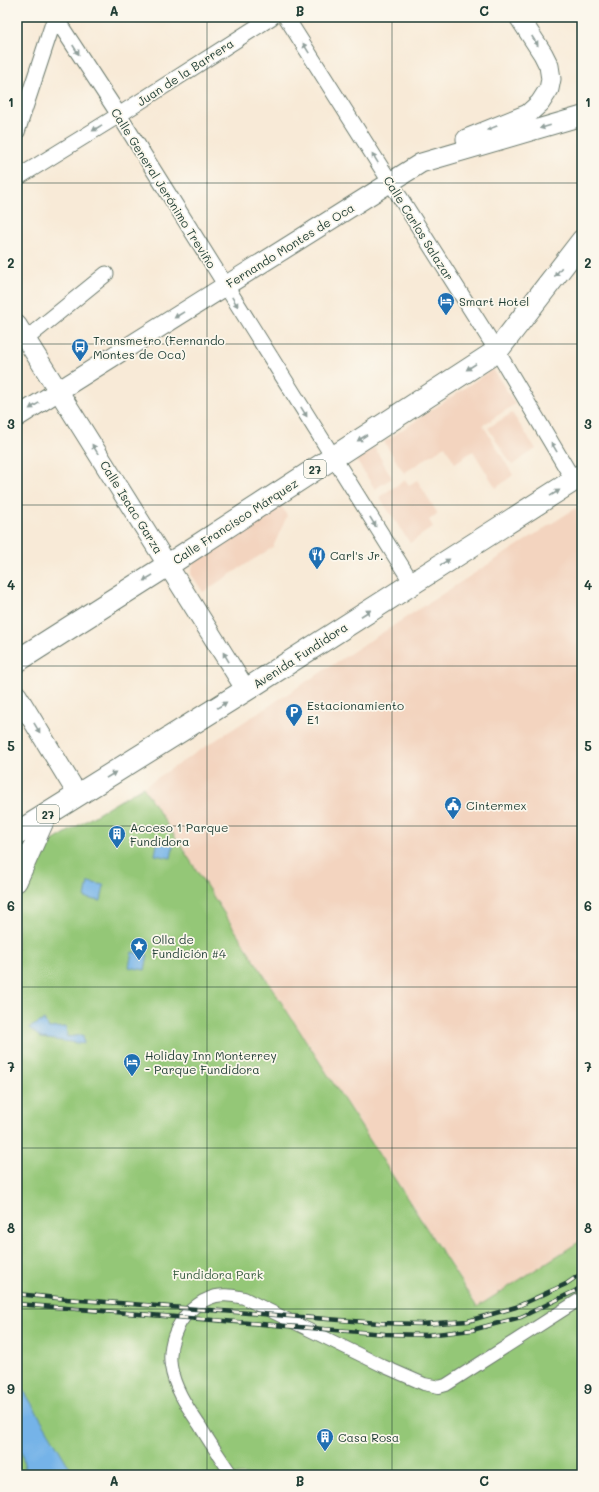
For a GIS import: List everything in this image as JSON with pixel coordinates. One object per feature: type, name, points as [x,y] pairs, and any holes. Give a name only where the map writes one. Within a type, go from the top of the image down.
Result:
[{"type":"main road","name":"Calle Francisco Márquez","points":[[17,661],[168,565],[497,351],[582,242]]},
{"type":"main road","name":"Avenida Fundidora","points":[[17,833],[246,690],[578,478]]},
{"type":"street","name":"Calle General Jerónimo Treviño","points":[[55,17],[119,115],[332,458],[412,583]]},
{"type":"street","points":[[17,132],[55,17]]},
{"type":"street","name":"Juan de la Barrera","points":[[17,178],[272,17]]},
{"type":"street","name":"Calle Carlos Salazar","points":[[286,17],[578,478]]},
{"type":"street","points":[[421,163],[464,140],[528,114],[546,96],[551,79],[549,66],[519,17]]},
{"type":"street","name":"Fernando Montes de Oca","points":[[17,417],[421,163],[582,116]]},
{"type":"street","points":[[21,332],[106,274]]},
{"type":"street","name":"Calle Isaac Garza","points":[[21,332],[246,690]]},
{"type":"street","points":[[17,695],[78,795]]},
{"type":"street","points":[[17,882],[47,815]]},
{"type":"street","points":[[232,1475],[184,1402],[174,1379],[171,1365],[173,1338],[178,1327],[187,1314],[209,1298],[221,1295],[232,1295],[244,1298],[383,1366],[424,1384],[439,1387],[446,1385],[582,1298]]},
{"type":"shaded area","points":[[493,369],[515,404],[483,425],[513,475],[496,488],[473,451],[455,463],[445,446],[404,473],[384,442]]},
{"type":"shaded area","points":[[512,413],[536,449],[512,465],[488,428]]},
{"type":"shaded area","points":[[374,447],[392,478],[375,489],[356,460]]},
{"type":"shaded area","points":[[405,480],[409,485],[417,480],[438,514],[429,520],[433,527],[410,543],[379,497]]},
{"type":"shaded area","name":"Cintermex","points":[[582,504],[582,1240],[478,1307],[143,787]]},
{"type":"shaded area","points":[[281,505],[287,516],[273,547],[203,592],[191,574],[194,558]]},
{"type":"green space","name":"Fundidora Park","points":[[143,787],[477,1307],[582,1240],[582,1475],[17,1475],[17,862]]},
{"type":"water","points":[[158,839],[174,842],[171,858],[155,855]]},
{"type":"water","points":[[88,882],[104,885],[101,901],[85,898]]},
{"type":"water","points":[[132,952],[148,955],[145,970],[129,967]]},
{"type":"water","points":[[44,1020],[49,1028],[66,1027],[67,1037],[83,1035],[84,1044],[41,1038],[29,1028]]},
{"type":"water","points":[[17,1381],[74,1475],[26,1475],[22,1453],[17,1441]]},
{"type":"railway","points":[[17,1294],[379,1323],[422,1324],[468,1321],[516,1307],[566,1284],[582,1273]]},
{"type":"railway","points":[[17,1304],[385,1334],[427,1335],[472,1330],[521,1317],[575,1291],[582,1286]]},
{"type":"place","name":"Smart Hotel","points":[[446,316]]},
{"type":"place","name":"Transmetro (Fernando Montes de Oca)","points":[[80,362]]},
{"type":"place","name":"Carl's Jr.","points":[[317,570]]},
{"type":"place","name":"Estacionamiento E1","points":[[294,727]]},
{"type":"place","name":"Cintermex","points":[[453,820]]},
{"type":"place","name":"Acceso 1 Parque Fundidora","points":[[117,849]]},
{"type":"place","name":"Olla de Fundición #4","points":[[139,961]]},
{"type":"place","name":"Holiday Inn Monterrey - Parque Fundidora","points":[[132,1077]]},
{"type":"place","name":"Casa Rosa","points":[[325,1452]]}]
